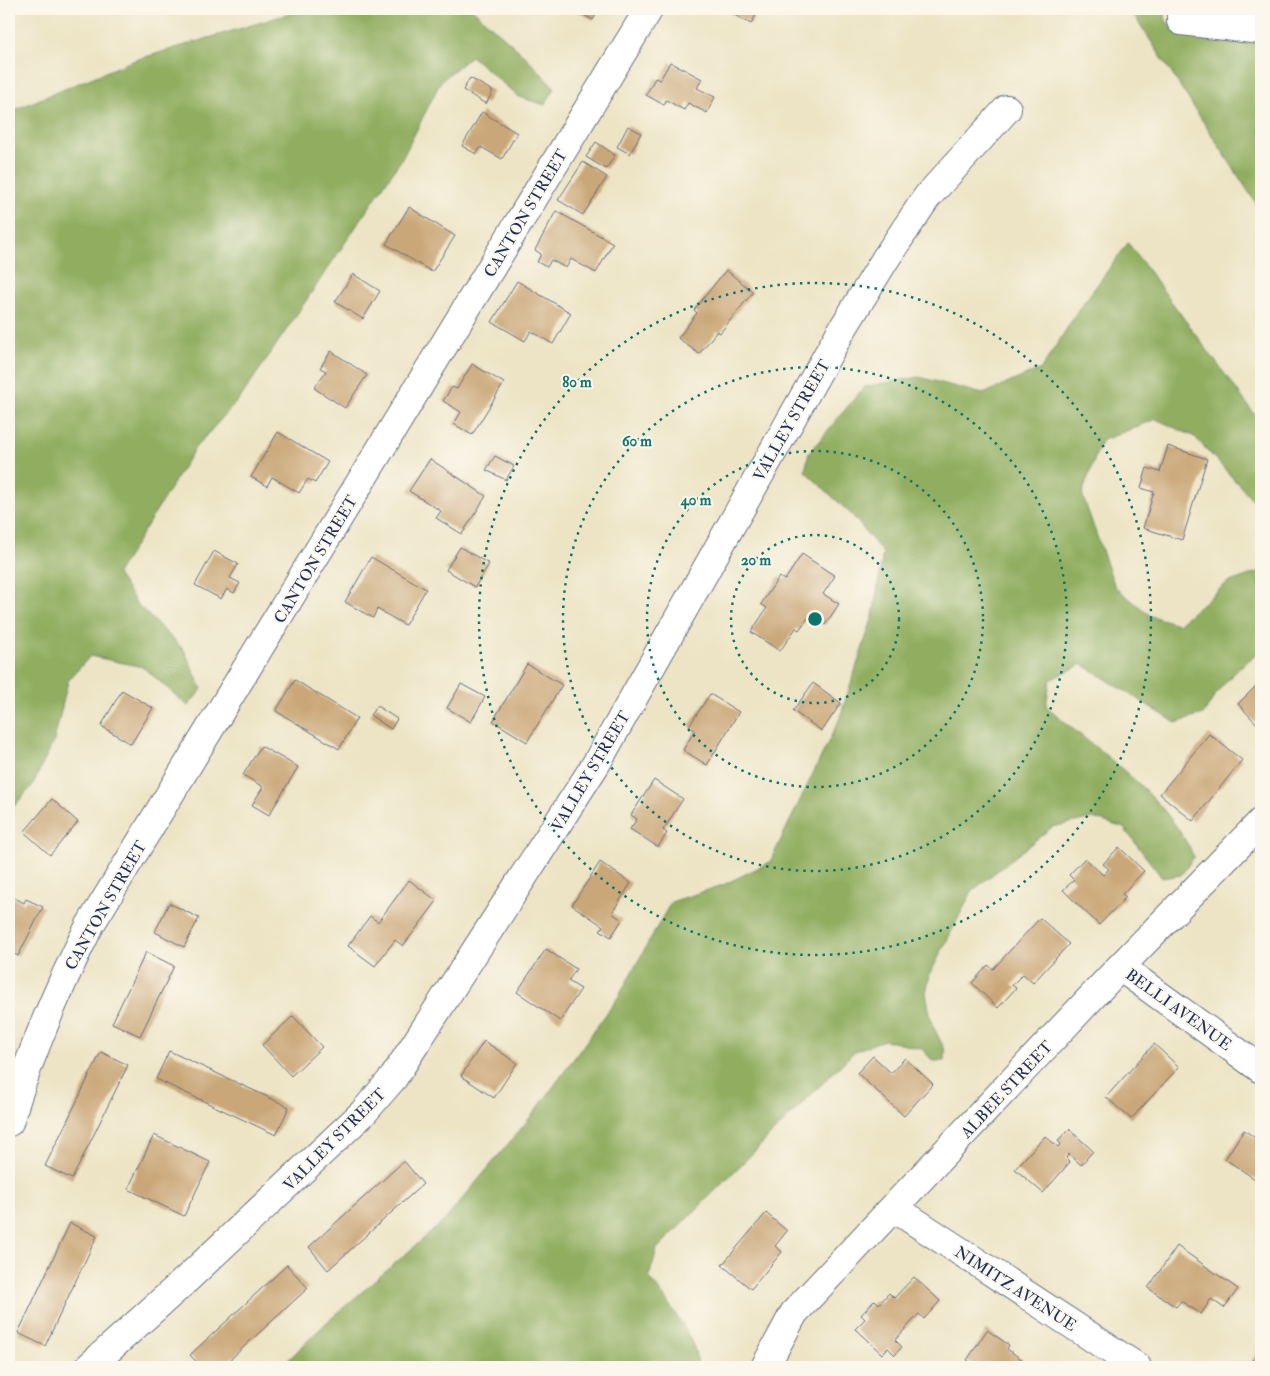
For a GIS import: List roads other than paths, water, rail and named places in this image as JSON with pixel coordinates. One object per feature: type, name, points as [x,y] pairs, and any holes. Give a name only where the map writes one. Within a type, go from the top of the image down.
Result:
[{"type":"street","name":"CANTON STREET","points":[[9,1122],[27,1063],[58,989],[90,925],[649,9]]},
{"type":"street","points":[[1181,15],[1261,30]]},
{"type":"street","name":"VALLEY STREET","points":[[89,1367],[188,1278],[363,1113],[394,1077],[596,764],[840,333],[886,258],[927,197],[1007,109]]},
{"type":"street","name":"ALBEE STREET","points":[[765,1367],[794,1313],[1120,967],[1261,822]]},
{"type":"street","name":"BELLI AVENUE","points":[[1120,967],[1261,1069]]},
{"type":"street","name":"NIMITZ AVENUE","points":[[894,1208],[1138,1367]]}]
